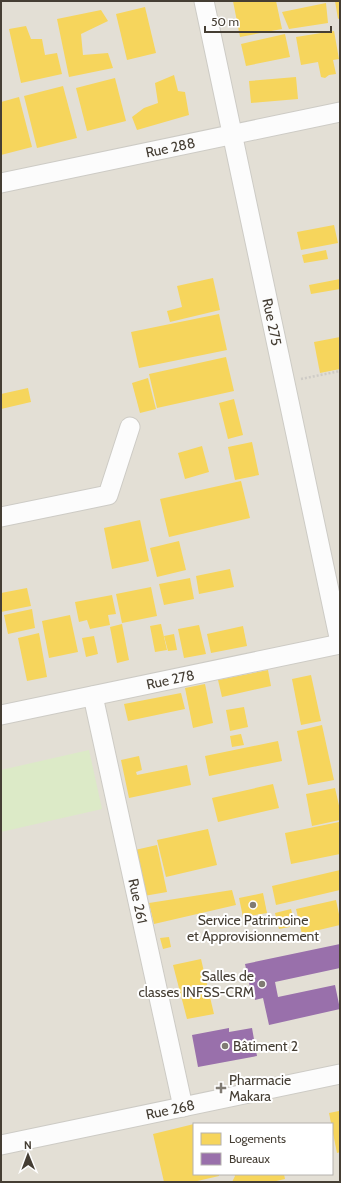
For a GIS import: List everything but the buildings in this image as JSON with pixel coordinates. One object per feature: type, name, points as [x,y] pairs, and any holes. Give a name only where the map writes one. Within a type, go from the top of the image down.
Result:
[{"type":"street","name":"Rue 275","points":[[204,1],[340,643]]},
{"type":"street","name":"Rue 288","points":[[1,183],[340,112]]},
{"type":"street","points":[[1,517],[108,494],[130,427]]},
{"type":"street","name":"Rue 278","points":[[1,715],[340,643]]},
{"type":"street","name":"Rue 261","points":[[93,696],[183,1107]]},
{"type":"street","name":"Rue 268","points":[[1,1146],[340,1074]]},
{"type":"path","points":[[285,382],[340,372]]},
{"type":"shaded area","points":[[1,1],[340,1],[340,1182],[1,1182]]},
{"type":"green space","points":[[89,750],[102,809],[1,832],[1,770]]},
{"type":"place","name":"Service Patrimoine et Approvisionnement","points":[[253,905]]},
{"type":"place","name":"Salles de classes INFSS-CRM","points":[[262,984]]},
{"type":"place","name":"Bâtiment 2","points":[[225,1046]]},
{"type":"place","name":"Pharmacie Makara","points":[[221,1088]]}]
